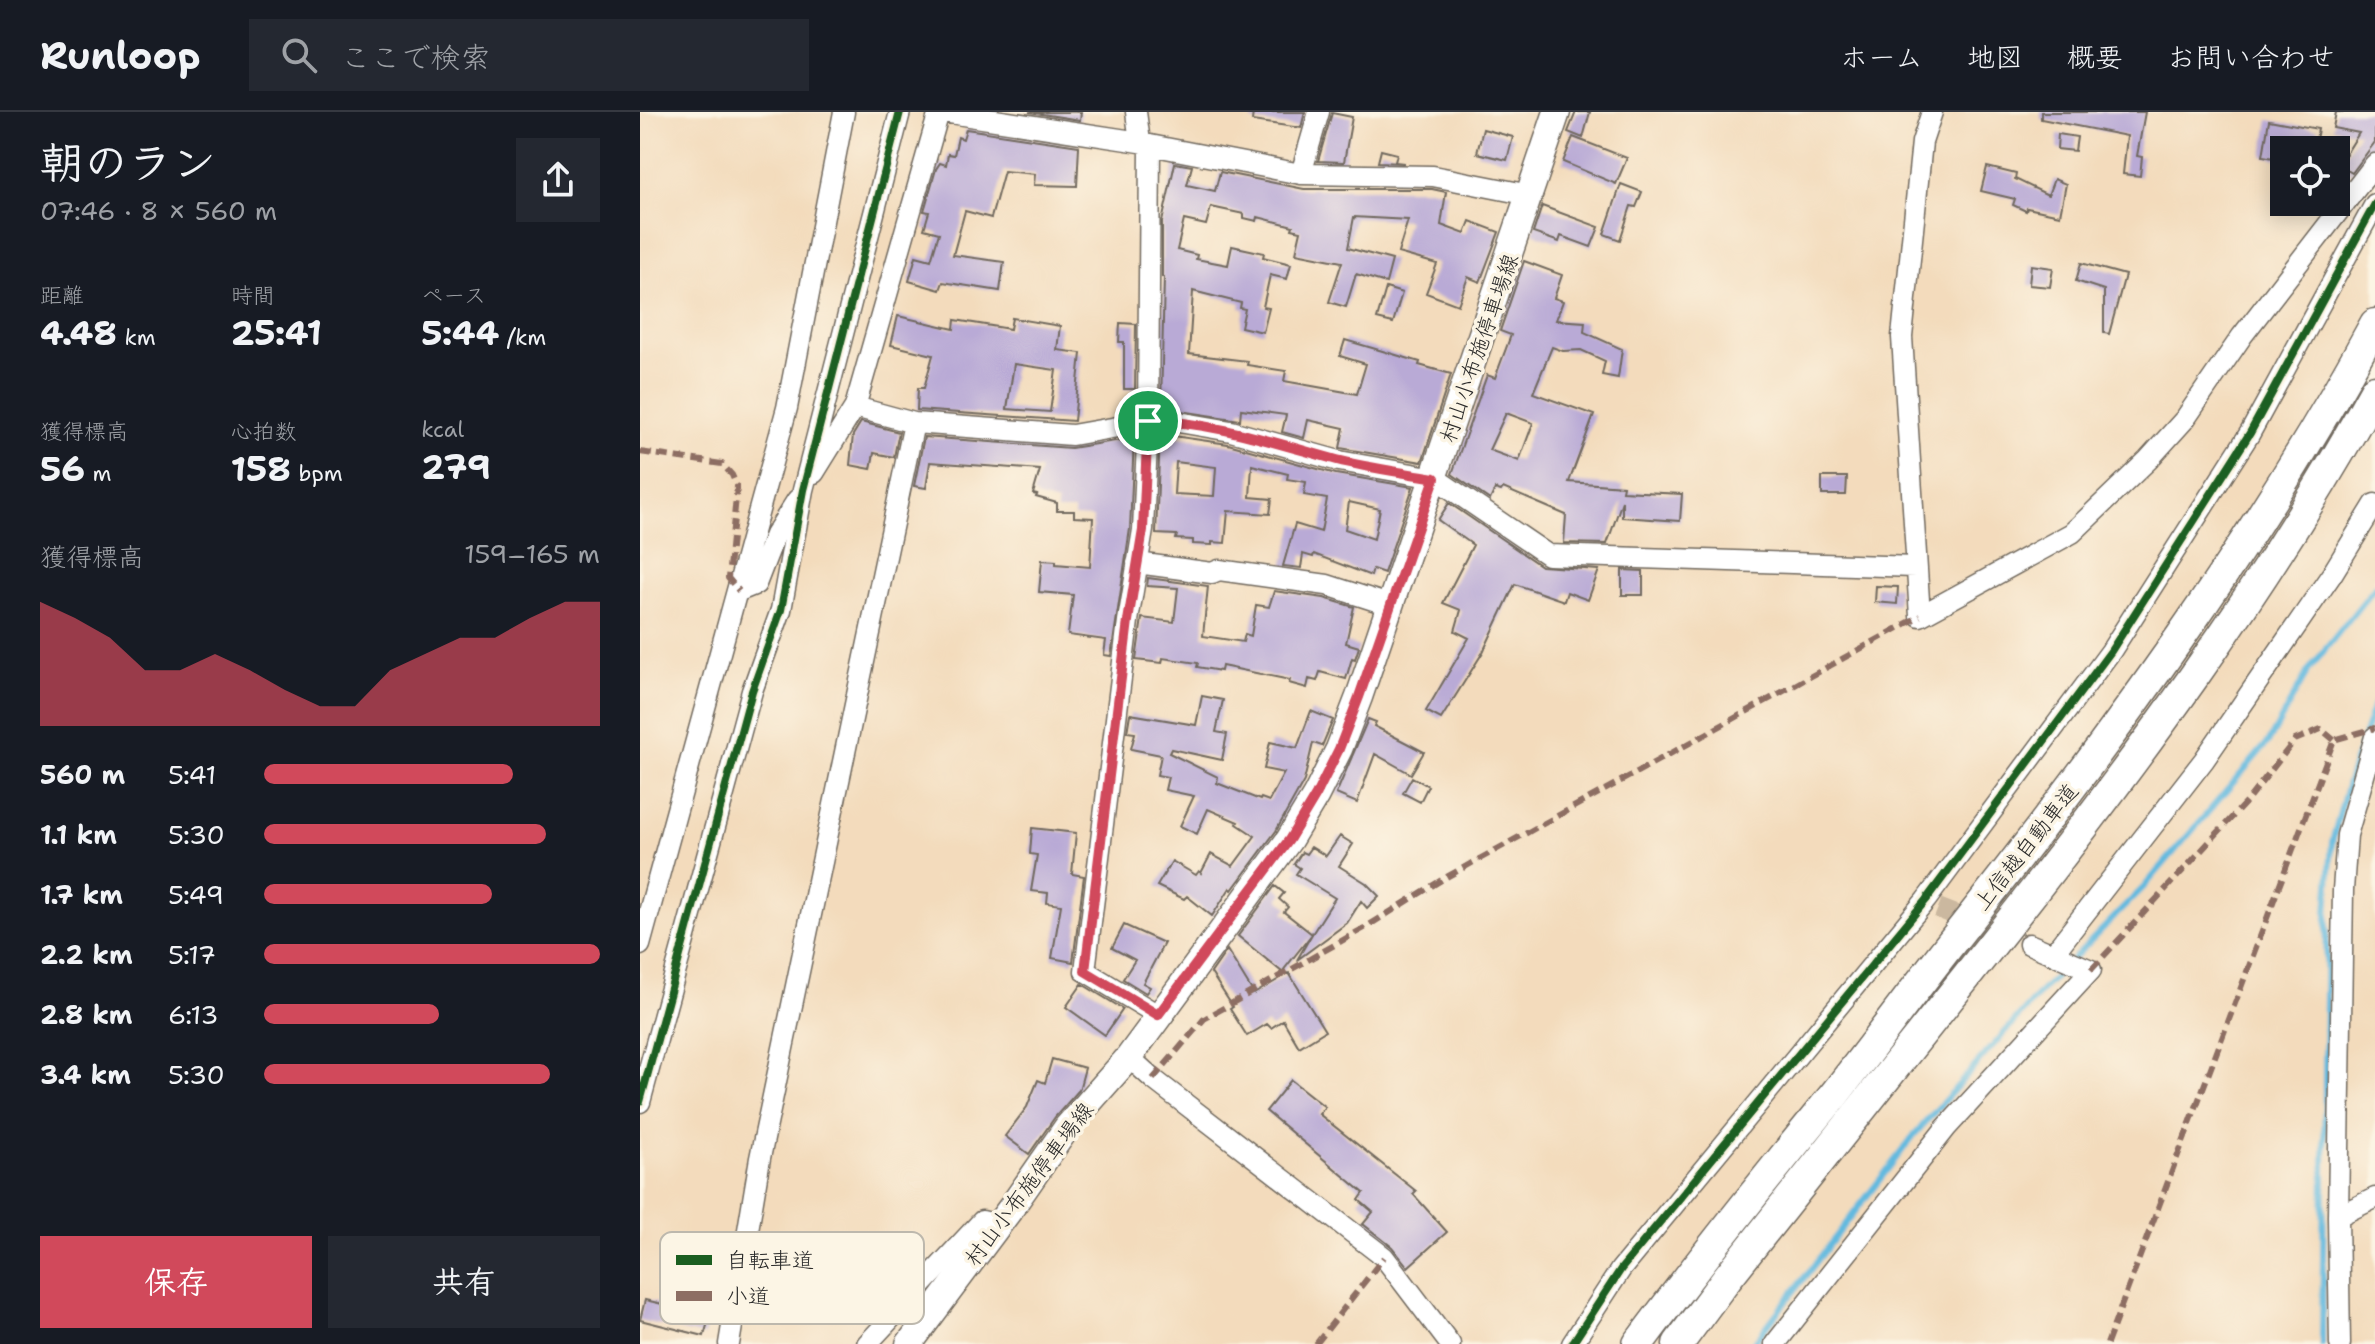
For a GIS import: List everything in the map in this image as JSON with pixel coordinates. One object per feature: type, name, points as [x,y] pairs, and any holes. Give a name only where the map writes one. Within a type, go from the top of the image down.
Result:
[{"type":"highway","name":"上信越自動車道","points":[[1638,1344],[2121,724],[2240,552],[2293,469],[2375,324]]},
{"type":"highway","name":"上信越自動車道","points":[[1678,1344],[2071,845],[2147,743],[2271,562],[2375,390]]},
{"type":"main road","name":"村山小布施停車場線","points":[[924,1324],[1068,1126],[1129,1057],[1289,840],[1316,795],[1339,749],[1359,697],[1557,112]]},
{"type":"main road","name":"村山小布施停車場線","points":[[909,1344],[924,1324]]},
{"type":"street","points":[[640,945],[787,408],[844,112]]},
{"type":"street","points":[[640,1102],[752,691],[781,610],[803,490],[900,112]]},
{"type":"street","points":[[739,591],[756,584],[775,535],[855,407],[941,112],[1145,143],[1301,174],[1433,176],[1530,195]]},
{"type":"street","points":[[1136,112],[1145,143],[1148,423],[1143,530],[1085,971],[1158,1015]]},
{"type":"street","points":[[1301,174],[1319,112]]},
{"type":"street","points":[[1932,112],[1922,142],[1902,337],[1920,616],[2072,533],[2148,460],[2185,419],[2242,336],[2375,164]]},
{"type":"street","points":[[1572,1344],[1621,1269],[1932,904],[2111,651],[2250,433],[2375,204]]},
{"type":"street","points":[[855,407],[914,423],[1072,435],[1173,421],[1231,431],[1339,461],[1435,478],[1548,555],[1915,567]]},
{"type":"street","points":[[748,1232],[760,1158],[914,423]]},
{"type":"street","points":[[2053,954],[2204,760],[2332,574],[2375,504]]},
{"type":"street","points":[[1137,563],[1212,573],[1219,570],[1327,585],[1389,605]]},
{"type":"street","points":[[2340,1344],[2338,1216],[2343,890],[2347,835],[2375,737]]},
{"type":"street","points":[[1775,1344],[1946,1128],[2091,970],[2029,944]]},
{"type":"street","points":[[1129,1057],[1153,1079],[1384,1257],[1450,1344]]},
{"type":"street","points":[[2338,1216],[2375,1198]]},
{"type":"street","points":[[924,1283],[982,1221],[998,1225]]},
{"type":"street","points":[[729,1344],[732,1324]]},
{"type":"street","points":[[867,1344],[886,1324]]},
{"type":"building","points":[[1029,112],[1081,112],[1080,120]]},
{"type":"building","points":[[1253,112],[1305,112],[1301,128],[1252,121]]},
{"type":"building","points":[[1576,112],[1590,112],[1583,138],[1568,132]]},
{"type":"building","points":[[2041,112],[2145,112],[2137,156],[2142,157],[2140,176],[2123,174],[2127,136],[2041,119]]},
{"type":"building","points":[[2336,112],[2375,112],[2375,142],[2352,173],[2350,147],[2359,133],[2333,128]]},
{"type":"building","points":[[1332,113],[1352,117],[1344,162],[1318,161]]},
{"type":"building","points":[[2269,120],[2318,129],[2317,136],[2270,136],[2270,157],[2263,156]]},
{"type":"building","points":[[966,129],[1079,146],[1077,186],[1034,185],[1035,174],[1004,171],[991,218],[965,211],[953,255],[1004,262],[1000,291],[943,282],[940,290],[909,281],[916,256],[931,260],[939,233],[924,229],[929,212],[924,211],[936,169],[940,163],[946,165],[948,154],[954,155],[958,137],[963,139]]},
{"type":"building","points":[[1483,129],[1513,137],[1507,160],[1477,153]]},
{"type":"building","points":[[2058,134],[2077,137],[2075,151],[2057,149]]},
{"type":"building","points":[[1573,137],[1627,158],[1616,184],[1563,162]]},
{"type":"building","points":[[1381,150],[1397,154],[1395,162],[1404,163],[1378,162]]},
{"type":"building","points":[[1175,163],[1192,166],[1187,185],[1215,191],[1220,172],[1304,189],[1432,189],[1446,192],[1441,225],[1465,234],[1470,221],[1499,232],[1480,282],[1468,277],[1458,305],[1426,293],[1437,264],[1398,253],[1408,220],[1354,217],[1348,248],[1392,260],[1386,283],[1356,274],[1346,307],[1329,302],[1342,262],[1296,253],[1301,231],[1292,229],[1293,226],[1258,217],[1257,221],[1244,218],[1244,214],[1211,207],[1206,225],[1184,220],[1177,250],[1197,255],[1196,259],[1228,265],[1232,246],[1264,253],[1263,257],[1291,264],[1287,279],[1270,275],[1263,307],[1269,308],[1263,332],[1241,327],[1245,309],[1240,308],[1241,303],[1193,291],[1189,354],[1248,361],[1247,365],[1286,371],[1284,381],[1357,394],[1366,364],[1340,356],[1345,340],[1451,374],[1422,462],[1340,448],[1344,428],[1308,420],[1304,438],[1282,432],[1286,415],[1241,409],[1240,420],[1161,408],[1162,222]]},
{"type":"building","points":[[1987,167],[2016,174],[2015,179],[2048,195],[2054,179],[2066,184],[2060,215],[2027,208],[2026,211],[2013,205],[2015,199],[1981,191]]},
{"type":"building","points":[[1621,184],[1642,192],[1636,207],[1631,206],[1620,240],[1604,234]]},
{"type":"building","points":[[1542,206],[1599,227],[1591,247],[1561,236],[1559,242],[1533,233]]},
{"type":"building","points":[[1524,261],[1562,275],[1554,298],[1563,301],[1556,320],[1585,322],[1584,332],[1622,349],[1618,378],[1602,375],[1605,361],[1581,350],[1563,351],[1552,347],[1533,393],[1594,415],[1569,482],[1623,486],[1622,491],[1682,494],[1680,521],[1622,517],[1622,501],[1607,544],[1564,543],[1566,515],[1503,488],[1501,491],[1495,489],[1490,500],[1452,474],[1487,375],[1495,378],[1511,335],[1500,331]],"holes":[[[1506,413],[1533,423],[1519,461],[1489,450]]]},
{"type":"building","points":[[2081,263],[2125,275],[2109,334],[2104,333],[2104,290],[2076,281]]},
{"type":"building","points":[[2031,265],[2053,268],[2050,287],[2029,285]]},
{"type":"building","points":[[1386,288],[1402,293],[1393,323],[1377,319]]},
{"type":"building","points":[[898,316],[954,329],[955,320],[1010,329],[1012,318],[1060,326],[1057,350],[1081,353],[1074,421],[917,410],[918,388],[924,388],[933,355],[891,345]],"holes":[[[1014,364],[1056,370],[1050,412],[1007,409]]]},
{"type":"building","points":[[1120,323],[1136,324],[1135,389],[1124,389],[1124,342],[1119,342]]},
{"type":"building","points":[[861,422],[899,432],[894,457],[874,453],[871,469],[850,465],[853,435]]},
{"type":"building","points":[[1160,434],[1228,444],[1336,474],[1413,487],[1384,573],[1373,569],[1371,576],[1314,554],[1313,557],[1303,554],[1301,568],[1283,566],[1295,524],[1321,532],[1327,499],[1304,495],[1306,482],[1287,479],[1288,474],[1252,465],[1250,497],[1272,499],[1270,514],[1228,511],[1225,543],[1193,544],[1193,540],[1176,539],[1177,535],[1156,534]],"holes":[[[1176,462],[1216,467],[1214,496],[1174,494]],[[1349,502],[1380,509],[1374,539],[1345,529]]]},
{"type":"building","points":[[924,437],[1071,448],[1134,438],[1130,529],[1111,656],[1104,655],[1106,640],[1068,635],[1073,595],[1039,592],[1042,560],[1090,567],[1093,518],[1074,517],[1074,511],[1057,511],[1057,503],[1036,497],[1033,494],[1040,470],[930,462],[926,488],[914,486]]},
{"type":"building","points":[[1822,477],[1847,477],[1846,495],[1822,495]]},
{"type":"building","points":[[1449,503],[1541,566],[1599,570],[1588,600],[1567,592],[1564,601],[1515,584],[1483,652],[1441,719],[1426,711],[1469,638],[1455,631],[1461,610],[1443,603],[1473,545],[1438,520]]},
{"type":"building","points":[[1622,570],[1643,571],[1643,595],[1622,595]]},
{"type":"building","points":[[1148,578],[1208,586],[1203,636],[1243,642],[1245,634],[1251,636],[1256,605],[1269,607],[1274,591],[1324,598],[1354,607],[1346,643],[1359,647],[1355,659],[1352,658],[1346,679],[1320,672],[1317,681],[1309,679],[1307,688],[1289,683],[1290,680],[1222,666],[1221,671],[1197,667],[1198,663],[1163,658],[1162,663],[1136,660],[1142,618],[1174,622],[1178,588],[1147,586]]},
{"type":"building","points":[[1876,586],[1898,587],[1897,604],[1875,602]]},
{"type":"building","points":[[1202,696],[1223,700],[1216,732],[1227,734],[1222,760],[1171,749],[1169,753],[1218,777],[1217,783],[1260,800],[1269,801],[1284,773],[1264,769],[1270,742],[1297,748],[1311,711],[1333,720],[1322,746],[1313,743],[1304,781],[1276,831],[1232,890],[1230,888],[1212,916],[1187,896],[1184,899],[1157,886],[1172,861],[1196,875],[1199,871],[1201,873],[1211,854],[1233,866],[1255,836],[1238,822],[1208,809],[1197,834],[1180,826],[1194,796],[1165,790],[1168,777],[1157,775],[1161,755],[1131,749],[1135,733],[1127,732],[1130,714],[1196,725]]},
{"type":"building","points":[[1368,719],[1376,722],[1374,726],[1424,752],[1411,774],[1375,754],[1357,803],[1336,794]]},
{"type":"building","points":[[1412,777],[1428,786],[1420,802],[1403,793]]},
{"type":"building","points":[[1032,828],[1076,833],[1072,874],[1084,876],[1073,962],[1052,958],[1061,905],[1047,903],[1048,893],[1031,891],[1037,855],[1030,854]]},
{"type":"building","points":[[1340,836],[1353,844],[1339,866],[1366,883],[1379,896],[1367,908],[1361,901],[1347,923],[1297,960],[1335,898],[1296,874],[1300,868],[1294,864],[1302,852],[1306,854],[1311,847],[1326,856]]},
{"type":"building","points":[[1275,886],[1284,893],[1279,899],[1288,907],[1284,912],[1312,934],[1282,972],[1238,936]]},
{"type":"building","points":[[1124,925],[1164,943],[1143,983],[1150,987],[1146,993],[1123,979],[1135,960],[1112,948]]},
{"type":"building","points":[[1227,950],[1254,994],[1289,973],[1325,1031],[1299,1047],[1283,1020],[1271,1028],[1267,1024],[1247,1036],[1211,973]]},
{"type":"building","points":[[1082,984],[1123,1009],[1105,1035],[1066,1007]]},
{"type":"building","points":[[1052,1059],[1085,1068],[1079,1090],[1029,1154],[1005,1136],[1027,1107],[1038,1080],[1045,1083]]},
{"type":"building","points":[[1291,1080],[1325,1107],[1319,1114],[1416,1191],[1413,1194],[1447,1232],[1408,1267],[1392,1247],[1363,1224],[1373,1212],[1359,1200],[1364,1193],[1266,1111]]},
{"type":"building","points":[[645,1300],[660,1303],[660,1324],[707,1324],[704,1336],[640,1320]]},
{"type":"waterway","points":[[1753,1344],[1915,1134],[2043,989],[2144,887],[2269,741],[2308,671],[2375,587]]},
{"type":"waterway","points":[[2322,1344],[2327,914],[2332,842],[2375,702]]},
{"type":"tunnel","points":[[1938,908],[2029,944]]},
{"type":"marked path","points":[[640,452],[722,464],[732,475],[737,487],[728,578],[739,591]]},
{"type":"marked path","points":[[1153,1079],[1204,1019],[1366,927],[1443,879],[1920,616]]},
{"type":"marked path","points":[[2107,1344],[2334,740],[2375,728]]},
{"type":"marked path","points":[[2091,970],[2247,801],[2295,740],[2321,729],[2334,740]]},
{"type":"marked path","points":[[1316,1344],[1384,1257]]},
{"type":"cycle path","points":[[640,1102],[752,691],[781,610],[803,490],[900,112]]},
{"type":"cycle path","points":[[1572,1344],[1621,1269],[1926,900],[2111,651],[2250,433],[2375,204]]},
{"type":"route","points":[[1148,421],[1173,421],[1231,431],[1339,461],[1435,478],[1359,697],[1339,749],[1316,795],[1289,840],[1158,1015],[1085,971],[1128,621],[1143,530],[1148,421]]}]
